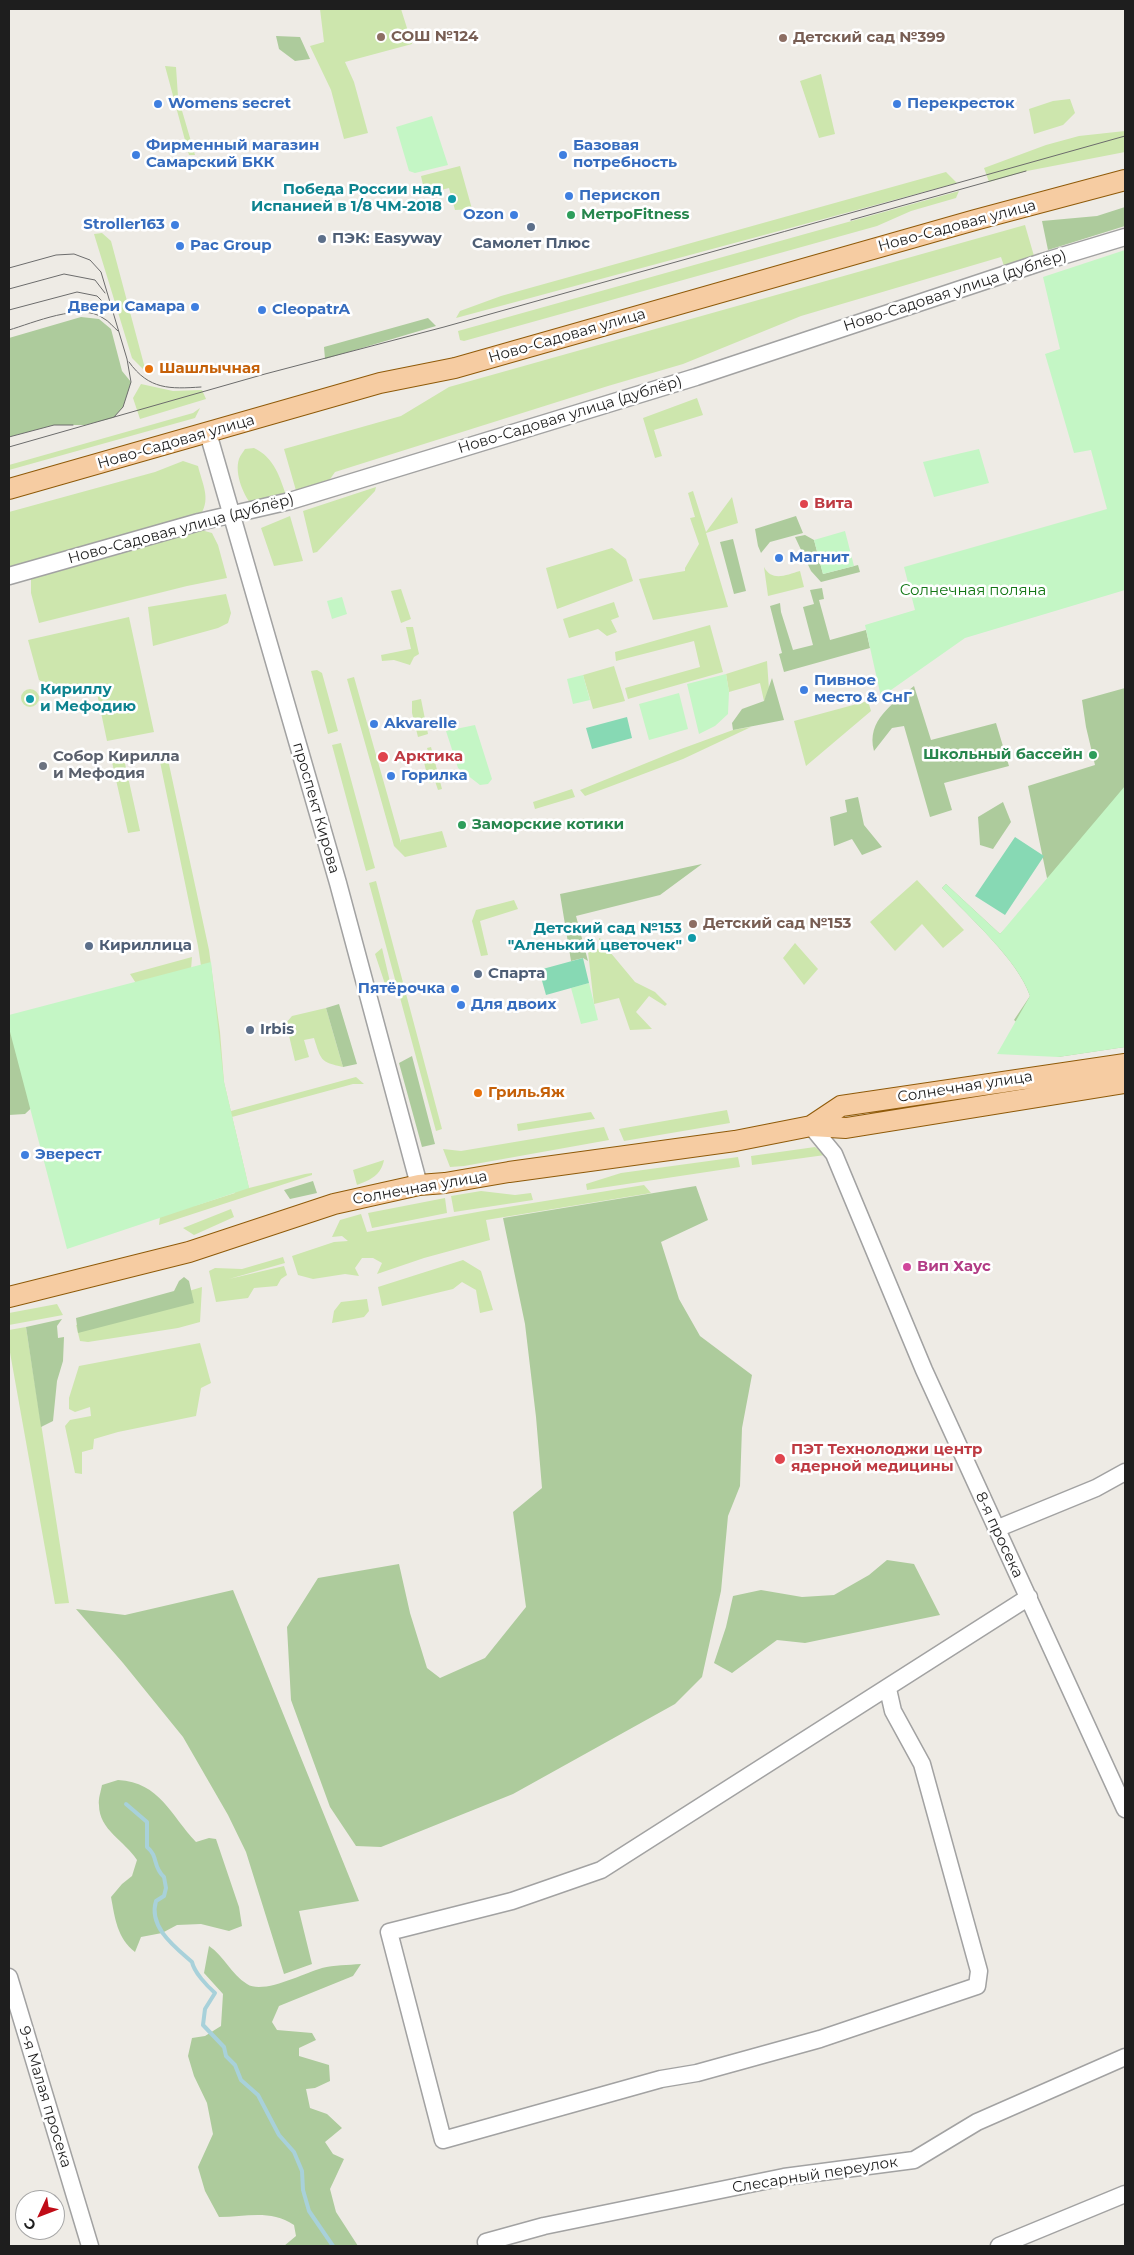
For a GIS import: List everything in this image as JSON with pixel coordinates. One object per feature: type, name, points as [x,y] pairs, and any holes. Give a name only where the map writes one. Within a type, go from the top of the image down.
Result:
[{"type":"main road","name":"Ново-Садовая улица","points":[[9,490],[380,383],[455,368],[975,220],[1125,180]]},
{"type":"main road","name":"Солнечная улица","points":[[811,1126],[841,1106],[1125,1064]]},
{"type":"main road","name":"Солнечная улица","points":[[9,1297],[190,1252],[334,1204],[419,1185],[735,1141],[811,1126],[846,1128],[1125,1083]]},
{"type":"street","name":"Ново-Садовая улица (дублёр)","points":[[9,576],[232,514],[257,510],[290,501],[696,377],[1042,262],[1125,237]]},
{"type":"street","name":"проспект Кирова","points":[[208,433],[338,882],[419,1185]]},
{"type":"street","name":"8-я просека","points":[[811,1126],[834,1154],[924,1370],[1125,1809]]},
{"type":"street","points":[[996,1529],[1096,1488],[1125,1472]]},
{"type":"street","points":[[888,1688],[893,1711],[922,1764],[979,1972],[977,1986],[820,2039],[697,2073],[661,2079],[443,2140],[389,1932],[512,1901],[601,1870],[1029,1597]]},
{"type":"street","name":"9-я Малая просека","points":[[9,1977],[90,2246]]},
{"type":"street","name":"Слесарный переулок","points":[[487,2244],[544,2226],[774,2179],[914,2160],[977,2122],[1125,2057]]},
{"type":"street","points":[[999,2246],[1125,2194]]},
{"type":"green space","name":"СОШ №124","points":[[320,9],[401,9],[412,44],[345,62],[354,82],[368,133],[344,139],[331,90],[310,46],[324,42]]},
{"type":"green space","points":[[276,36],[300,37],[310,59],[295,61],[279,49]]},
{"type":"green space","points":[[165,66],[176,67],[178,97],[195,155],[189,155]]},
{"type":"green space","points":[[821,74],[835,134],[819,138],[800,81]]},
{"type":"green space","points":[[1070,99],[1075,113],[1063,125],[1034,134],[1029,109],[1053,101]]},
{"type":"green space","points":[[432,116],[448,165],[415,173],[409,171],[396,127]]},
{"type":"green space","points":[[1125,131],[1125,152],[1027,171],[989,182],[984,168],[1046,145],[1079,136]]},
{"type":"green space","points":[[460,166],[472,209],[455,210],[449,188],[425,194],[421,176]]},
{"type":"green space","points":[[946,172],[957,183],[456,318],[460,311],[501,296]]},
{"type":"green space","points":[[959,191],[956,198],[911,211],[877,226],[464,341],[460,340],[458,331]]},
{"type":"green space","points":[[1125,207],[1125,226],[1048,250],[1042,221],[1097,216]]},
{"type":"green space","points":[[1025,225],[1034,256],[1004,266],[1001,257],[801,316],[683,364],[335,472],[326,485],[297,494],[284,449],[401,416],[449,387]]},
{"type":"green space","points":[[102,233],[111,241],[146,372],[132,358],[94,234]]},
{"type":"green space","name":"Солнечная поляна","points":[[1125,250],[1125,590],[965,638],[881,697],[865,625],[915,610],[904,567],[1107,509],[1091,450],[1074,453],[1045,354],[1060,349],[1043,277]]},
{"type":"green space","points":[[81,317],[99,319],[111,329],[122,371],[131,382],[123,407],[113,418],[85,425],[54,425],[9,437],[9,338]]},
{"type":"green space","points":[[428,318],[436,326],[325,359],[324,347]]},
{"type":"green space","points":[[141,384],[173,391],[202,390],[206,399],[140,419],[133,398]]},
{"type":"green space","points":[[697,398],[703,415],[654,430],[662,456],[655,458],[643,418]]},
{"type":"green space","points":[[200,408],[195,418],[9,470],[9,465],[193,413]]},
{"type":"green space","points":[[254,448],[267,457],[276,469],[287,498],[254,507],[250,503],[241,485],[238,465],[239,458],[245,449]]},
{"type":"green space","points":[[979,449],[989,483],[934,497],[923,462]]},
{"type":"green space","points":[[183,461],[198,466],[206,496],[201,514],[9,567],[9,512],[155,472]]},
{"type":"green space","points":[[376,487],[375,491],[317,552],[313,553],[303,511]]},
{"type":"green space","points":[[693,491],[706,532],[732,497],[738,523],[706,533],[728,607],[653,620],[639,579],[685,571],[699,544],[690,518],[695,517],[688,493]]},
{"type":"green space","points":[[290,516],[303,561],[274,566],[261,528]]},
{"type":"green space","points":[[796,516],[803,533],[770,542],[761,553],[755,529]]},
{"type":"green space","points":[[201,530],[212,533],[218,545],[227,578],[187,586],[39,623],[31,593],[31,578]]},
{"type":"green space","points":[[845,531],[854,566],[823,574],[814,540]]},
{"type":"green space","points":[[805,535],[814,540],[823,574],[858,565],[860,572],[821,582],[811,571],[795,537]]},
{"type":"green space","points":[[733,539],[746,591],[734,594],[720,542]]},
{"type":"green space","points":[[612,548],[626,559],[633,581],[557,609],[546,568]]},
{"type":"green space","points":[[764,567],[767,572],[775,576],[800,571],[804,587],[768,596]]},
{"type":"green space","points":[[822,588],[824,599],[819,600],[830,640],[866,630],[870,648],[784,672],[779,654],[782,653],[770,606],[780,603],[793,650],[813,645],[803,607],[814,604],[810,590]]},
{"type":"green space","points":[[401,589],[411,619],[401,623],[391,591]]},
{"type":"green space","points":[[226,594],[231,613],[228,623],[218,628],[153,646],[148,607]]},
{"type":"green space","points":[[342,597],[347,614],[332,619],[327,601]]},
{"type":"green space","points":[[614,602],[619,617],[611,620],[617,632],[607,636],[598,629],[569,638],[563,619]]},
{"type":"green space","points":[[129,617],[154,732],[107,741],[95,684],[51,693],[46,684],[39,680],[28,640]]},
{"type":"green space","points":[[710,625],[723,672],[628,699],[625,688],[700,667],[694,641],[616,661],[615,652]]},
{"type":"green space","points":[[406,627],[413,627],[419,654],[414,657],[410,665],[394,660],[382,661],[381,655],[411,649]]},
{"type":"green space","points":[[767,661],[769,690],[764,701],[760,683],[729,692],[726,674]]},
{"type":"green space","points":[[614,666],[625,701],[593,709],[583,675]]},
{"type":"green space","points":[[317,670],[322,673],[338,731],[328,734],[311,671]]},
{"type":"green space","points":[[726,674],[729,692],[728,714],[715,726],[699,734],[687,684]]},
{"type":"green space","points":[[583,675],[590,700],[573,704],[567,679]]},
{"type":"green space","points":[[354,677],[401,843],[401,840],[442,831],[447,847],[405,857],[394,846],[347,679]]},
{"type":"green space","points":[[772,678],[784,720],[733,730],[732,723],[742,709],[764,701]]},
{"type":"green space","points":[[914,686],[931,740],[996,723],[1009,766],[944,783],[952,810],[930,817],[904,726],[892,728],[874,751],[874,730],[878,722],[890,706]]},
{"type":"green space","points":[[1125,688],[1125,1047],[1058,1057],[1014,1020],[1030,996],[1024,982],[992,939],[942,888],[946,884],[1000,934],[1062,875],[1047,878],[1028,786],[1095,765],[1082,700]]},
{"type":"green space","points":[[26,689],[34,689],[39,694],[37,705],[26,707],[21,702],[21,694]]},
{"type":"green space","points":[[679,693],[688,729],[649,740],[639,704]]},
{"type":"green space","points":[[421,699],[428,734],[418,737],[412,713],[412,701]]},
{"type":"green space","points":[[868,701],[871,711],[806,766],[794,721]]},
{"type":"green space","points":[[627,717],[632,738],[592,749],[586,728]]},
{"type":"green space","points":[[475,725],[492,779],[488,784],[480,785],[458,768],[446,731]]},
{"type":"green space","points":[[751,727],[683,759],[585,796],[580,790],[681,749],[733,730]]},
{"type":"green space","points":[[341,743],[375,868],[366,871],[332,745]]},
{"type":"green space","points":[[431,747],[442,789],[438,790],[435,781],[429,783],[423,758],[430,757],[427,748]]},
{"type":"green space","points":[[167,755],[209,950],[220,1032],[224,1082],[249,1188],[305,1174],[312,1173],[312,1175],[159,1225],[160,1217],[148,1150],[194,1206],[235,1193],[198,946],[159,757]]},
{"type":"green space","points":[[124,759],[140,831],[128,833],[112,762]]},
{"type":"green space","points":[[1125,786],[1125,1047],[1058,1057],[997,1054],[1030,996],[1024,982],[1004,954],[942,888],[946,884],[1000,934]]},
{"type":"green space","points":[[572,789],[575,797],[535,809],[533,802]]},
{"type":"green space","points":[[858,797],[864,825],[882,847],[862,855],[852,839],[834,846],[830,817],[847,812],[845,800]]},
{"type":"green space","points":[[1003,802],[1011,822],[993,849],[980,845],[978,817]]},
{"type":"green space","points":[[1015,837],[1044,856],[1005,915],[975,896]]},
{"type":"green space","points":[[702,864],[660,895],[576,916],[588,961],[583,958],[571,961],[560,894]]},
{"type":"green space","points":[[917,880],[964,930],[943,948],[922,924],[895,951],[870,922]]},
{"type":"green space","points":[[376,881],[442,1129],[436,1131],[369,883]]},
{"type":"green space","points":[[514,900],[518,909],[480,921],[488,955],[481,956],[472,921],[476,910]]},
{"type":"green space","points":[[599,938],[608,942],[610,952],[635,982],[655,992],[667,1004],[665,1006],[649,996],[636,1012],[652,1029],[630,1030],[619,998],[594,1004],[588,952],[600,948]]},
{"type":"green space","points":[[795,943],[818,969],[804,985],[783,958]]},
{"type":"green space","points":[[382,948],[391,986],[386,987],[375,954]]},
{"type":"green space","points":[[192,957],[190,982],[143,994],[130,974]]},
{"type":"green space","points":[[583,958],[589,983],[546,995],[539,970]]},
{"type":"green space","points":[[211,962],[224,1082],[249,1188],[67,1249],[9,1028],[9,1015]]},
{"type":"green space","points":[[589,983],[598,1020],[581,1024],[571,988]]},
{"type":"green space","points":[[339,1004],[357,1064],[343,1067],[326,1008]]},
{"type":"green space","points":[[326,1008],[343,1067],[322,1059],[314,1038],[304,1040],[309,1057],[295,1061],[286,1023],[292,1016]]},
{"type":"green space","points":[[9,1022],[42,1098],[25,1114],[9,1115]]},
{"type":"green space","points":[[412,1056],[435,1144],[422,1147],[399,1063]]},
{"type":"green space","points":[[356,1077],[364,1084],[353,1084],[232,1117],[231,1111]]},
{"type":"green space","points":[[727,1110],[730,1123],[624,1141],[619,1129]]},
{"type":"green space","points":[[591,1112],[595,1119],[518,1131],[517,1124]]},
{"type":"green space","points":[[604,1127],[609,1140],[464,1166],[450,1167],[443,1149],[461,1151]]},
{"type":"green space","points":[[815,1147],[825,1155],[752,1165],[751,1156]]},
{"type":"green space","points":[[738,1157],[740,1167],[587,1190],[586,1184],[621,1173]]},
{"type":"green space","points":[[384,1160],[383,1165],[375,1176],[357,1185],[353,1170]]},
{"type":"green space","points":[[313,1181],[317,1193],[290,1199],[284,1190]]},
{"type":"green space","points":[[644,1185],[651,1193],[486,1220],[490,1240],[424,1258],[377,1274],[382,1263],[373,1258],[362,1258],[355,1268],[359,1276],[345,1274],[313,1279],[298,1275],[292,1256],[334,1242],[348,1241],[342,1236],[332,1237],[340,1220],[361,1214],[367,1232]]},
{"type":"green space","points":[[696,1186],[708,1220],[661,1242],[679,1299],[700,1336],[752,1375],[742,1428],[740,1486],[728,1516],[721,1591],[702,1677],[675,1704],[513,1794],[381,1847],[356,1846],[330,1807],[291,1700],[287,1627],[318,1578],[399,1564],[410,1613],[427,1668],[440,1678],[485,1658],[526,1607],[513,1512],[542,1488],[525,1324],[503,1218]]},
{"type":"green space","points":[[481,1191],[515,1195],[531,1193],[533,1200],[454,1212],[451,1196]]},
{"type":"green space","points":[[445,1198],[447,1213],[372,1228],[368,1213]]},
{"type":"green space","points":[[231,1209],[234,1217],[194,1235],[183,1228]]},
{"type":"green space","points":[[283,1257],[285,1263],[229,1279],[284,1266],[287,1275],[281,1279],[277,1286],[254,1288],[248,1298],[216,1302],[209,1271],[215,1268],[242,1269]]},
{"type":"green space","points":[[463,1260],[481,1271],[493,1310],[480,1313],[476,1290],[462,1282],[453,1289],[382,1306],[378,1287]]},
{"type":"green space","points":[[184,1277],[189,1281],[194,1303],[78,1333],[76,1318],[174,1291],[179,1281]]},
{"type":"green space","points":[[202,1287],[200,1322],[178,1328],[88,1342],[80,1341],[76,1325]]},
{"type":"green space","points":[[367,1299],[369,1311],[364,1317],[332,1323],[334,1311],[341,1302]]},
{"type":"green space","points":[[57,1304],[63,1315],[9,1325],[9,1313]]},
{"type":"green space","points":[[62,1319],[57,1326],[58,1338],[64,1337],[63,1361],[57,1381],[53,1421],[41,1427],[26,1327]]},
{"type":"green space","points":[[26,1327],[69,1603],[55,1604],[9,1347],[9,1330]]},
{"type":"green space","points":[[200,1343],[211,1383],[201,1388],[196,1416],[118,1432],[94,1439],[93,1449],[82,1452],[82,1474],[75,1473],[65,1426],[70,1420],[91,1416],[90,1407],[75,1412],[69,1409],[69,1398],[79,1366]]},
{"type":"green space","points":[[887,1560],[914,1564],[940,1615],[805,1643],[777,1640],[732,1673],[714,1663],[726,1627],[733,1596],[761,1590],[802,1597],[834,1595],[869,1575]]},
{"type":"green space","points":[[233,1590],[359,1901],[299,1911],[312,1964],[284,1974],[246,1852],[228,1815],[183,1737],[76,1609],[125,1615]]},
{"type":"green space","points":[[118,1780],[132,1782],[155,1794],[196,1842],[209,1838],[216,1839],[239,1907],[242,1926],[229,1931],[201,1924],[177,1925],[162,1933],[141,1937],[135,1952],[129,1946],[118,1927],[111,1897],[132,1876],[137,1860],[103,1821],[99,1803],[102,1785]]},
{"type":"green space","points":[[209,1946],[241,1980],[254,1987],[284,1982],[327,1967],[361,1964],[353,1976],[279,2006],[272,2022],[277,2030],[312,2033],[316,2040],[299,2048],[299,2056],[329,2065],[330,2081],[315,2088],[306,2089],[310,2108],[327,2114],[342,2128],[325,2142],[333,2154],[344,2159],[330,2189],[336,2212],[358,2246],[284,2246],[296,2236],[294,2225],[285,2220],[267,2215],[219,2217],[205,2191],[198,2167],[213,2134],[207,2103],[194,2076],[188,2056],[192,2038],[205,2036],[221,2026],[223,1994],[204,1973]]},
{"type":"waterway","points":[[126,1804],[147,1822],[147,1847],[153,1854],[158,1869],[164,1877],[166,1888],[164,1896],[156,1901],[155,1910],[159,1928],[171,1943],[192,1962],[198,1974],[215,1993],[205,2009],[203,2025],[224,2047],[226,2056],[235,2065],[241,2080],[258,2095],[279,2135],[294,2152],[302,2171],[303,2190],[309,2211],[333,2246]]},
{"type":"tram line","points":[[9,447],[265,374],[444,327],[1125,136]]},
{"type":"tram line","points":[[851,220],[1026,171]]},
{"type":"tram line","points":[[9,268],[56,255],[74,254],[90,260],[101,272],[127,359],[131,382],[123,407],[114,417]]},
{"type":"tram line","points":[[9,289],[64,274],[95,280],[105,293]]},
{"type":"tram line","points":[[9,310],[77,292],[97,296],[112,311]]},
{"type":"tram line","points":[[9,330],[57,315],[82,312],[103,318],[118,331]]},
{"type":"tram line","points":[[129,362],[144,378],[152,383],[179,388],[201,387]]},
{"type":"tram line","points":[[9,437],[54,425],[73,425]]},
{"type":"place","name":"СОШ №124","points":[[381,37]]},
{"type":"place","name":"Детский сад №399","points":[[783,38]]},
{"type":"place","name":"Womens secret","points":[[158,104]]},
{"type":"place","name":"Перекресток","points":[[897,104]]},
{"type":"place","name":"Фирменный магазин Самарский БКК","points":[[136,155]]},
{"type":"place","name":"Базовая потребность","points":[[563,155]]},
{"type":"place","name":"Перископ","points":[[569,196]]},
{"type":"place","name":"Победа России над Испанией в 1/8 ЧМ-2018","points":[[452,199]]},
{"type":"place","name":"Ozon","points":[[514,215]]},
{"type":"place","name":"МетроFitness","points":[[571,215]]},
{"type":"place","name":"Stroller163","points":[[175,225]]},
{"type":"place","name":"Самолет Плюс","points":[[531,227]]},
{"type":"place","name":"ПЭК: Easyway","points":[[322,239]]},
{"type":"place","name":"Pac Group","points":[[180,246]]},
{"type":"place","name":"Двери Самара","points":[[195,307]]},
{"type":"place","name":"CleopatrA","points":[[262,310]]},
{"type":"place","name":"Шашлычная","points":[[149,369]]},
{"type":"place","name":"Вита","points":[[804,504]]},
{"type":"place","name":"Магнит","points":[[779,558]]},
{"type":"place","name":"Пивное место & СнГ","points":[[804,690]]},
{"type":"place","name":"Кириллу и Мефодию","points":[[30,699]]},
{"type":"place","name":"Akvarelle","points":[[374,724]]},
{"type":"place","name":"Школьный бассейн","points":[[1093,755]]},
{"type":"place","name":"Арктика","points":[[383,757]]},
{"type":"place","name":"Собор Кирилла и Мефодия","points":[[43,766]]},
{"type":"place","name":"Горилка","points":[[391,776]]},
{"type":"place","name":"Заморские котики","points":[[462,825]]},
{"type":"place","name":"Детский сад №153","points":[[693,924]]},
{"type":"place","name":"Детский сад №153 \"Аленький цветочек\"","points":[[692,938]]},
{"type":"place","name":"Кириллица","points":[[89,946]]},
{"type":"place","name":"Спарта","points":[[478,974]]},
{"type":"place","name":"Пятёрочка","points":[[455,989]]},
{"type":"place","name":"Для двоих","points":[[461,1005]]},
{"type":"place","name":"Irbis","points":[[250,1030]]},
{"type":"place","name":"Гриль.Яж","points":[[478,1093]]},
{"type":"place","name":"Эверест","points":[[25,1155]]},
{"type":"place","name":"Вип Хаус","points":[[907,1267]]},
{"type":"place","name":"ПЭТ Технолоджи центр ядерной медицины","points":[[780,1459]]}]
